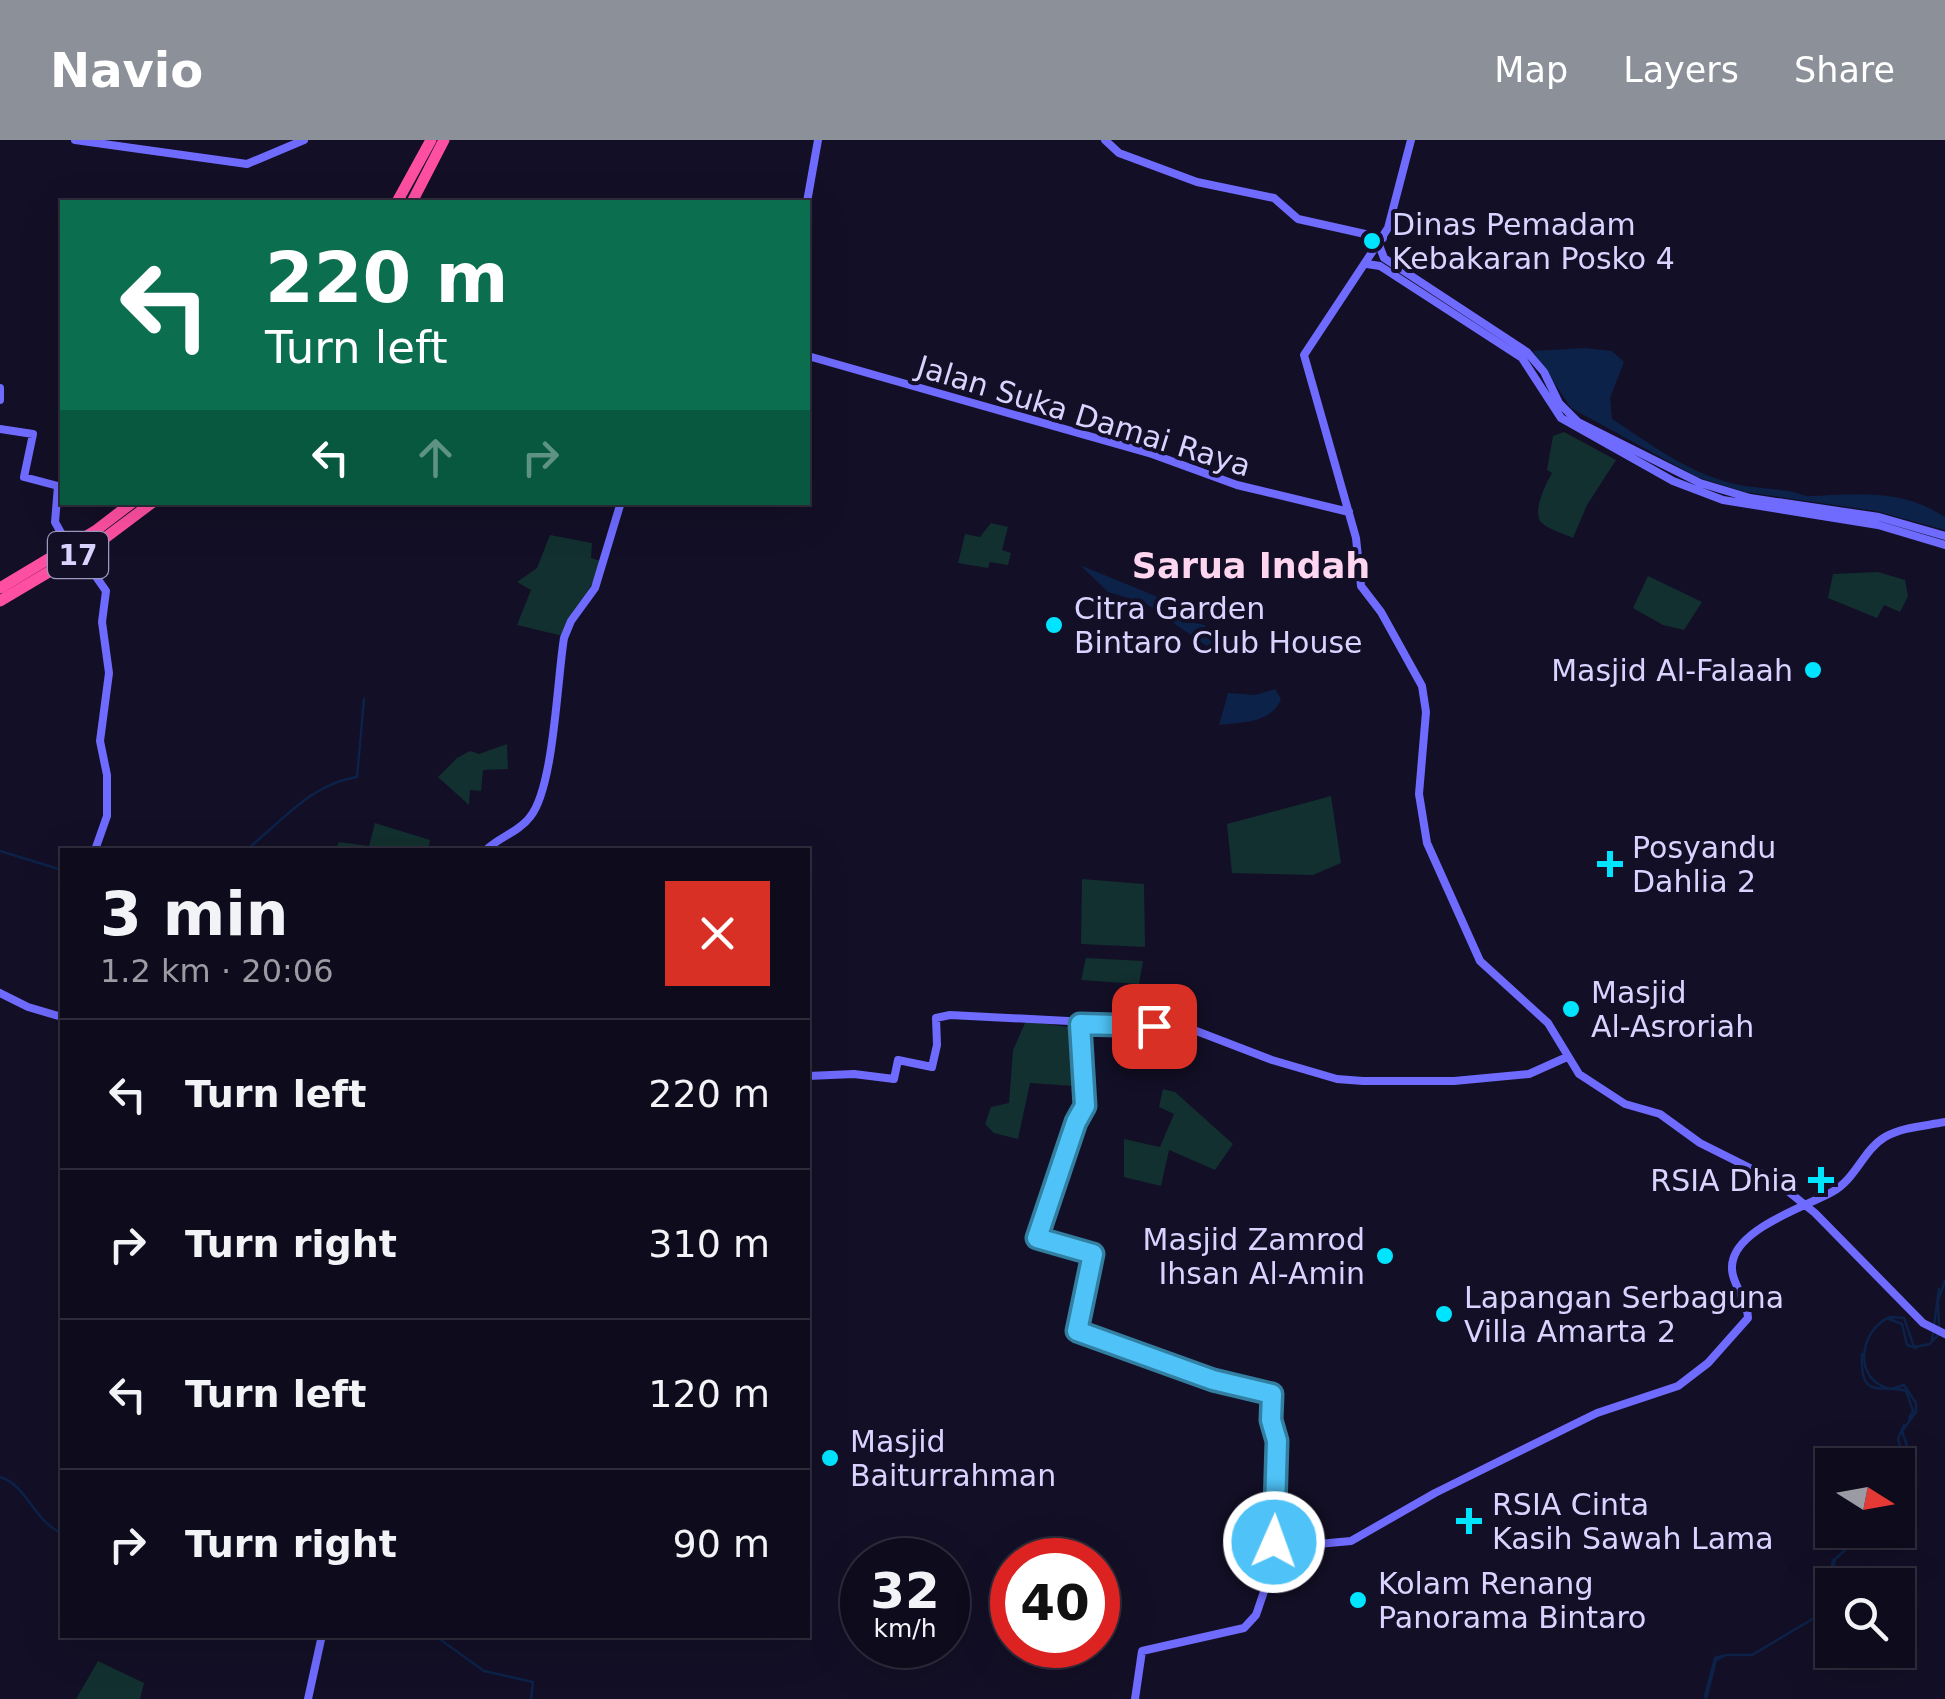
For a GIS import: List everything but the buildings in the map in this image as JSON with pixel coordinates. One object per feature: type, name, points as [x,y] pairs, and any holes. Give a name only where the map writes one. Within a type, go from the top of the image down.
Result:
[{"type":"highway","points":[[397,200],[431,140]]},
{"type":"highway","points":[[413,200],[444,140]]},
{"type":"highway","name":"17","points":[[0,588],[129,505]]},
{"type":"highway","name":"17","points":[[0,601],[101,540],[149,505]]},
{"type":"street","points":[[75,140],[247,164],[304,140]]},
{"type":"street","points":[[807,200],[818,140]]},
{"type":"street","points":[[1105,140],[1119,153],[1197,182],[1274,198],[1298,218],[1381,241]]},
{"type":"street","points":[[1411,140],[1393,218],[1367,264],[1308,344],[1304,356],[1349,512],[1358,550],[1360,586],[1381,612],[1422,686],[1426,712],[1419,794],[1426,842],[1480,961],[1548,1023],[1580,1074],[1624,1104],[1670,1119],[1700,1143],[1774,1180],[1939,1332]]},
{"type":"street","points":[[1381,241],[1382,262]]},
{"type":"street","points":[[1382,262],[1522,358],[1538,377],[1551,406],[1575,428],[1673,481],[1723,500],[1878,525],[1945,544]]},
{"type":"street","points":[[1367,264],[1382,262],[1527,352],[1544,372],[1559,403],[1578,422],[1677,473],[1738,495],[1846,510],[1945,536]]},
{"type":"street","name":"Jalan Suka Damai Raya","points":[[810,357],[1152,454],[1237,485],[1349,512]]},
{"type":"street","points":[[0,388],[0,400]]},
{"type":"street","points":[[0,429],[33,434],[24,477],[58,486],[55,522],[64,540],[104,586],[103,627],[109,673],[100,741],[107,816],[96,848]]},
{"type":"street","points":[[489,848],[528,821],[537,808],[545,779],[566,632],[595,588],[620,505]]},
{"type":"street","points":[[0,994],[60,1016]]},
{"type":"street","points":[[810,1076],[854,1074],[894,1079],[898,1060],[932,1066],[937,1044],[936,1018],[950,1015],[1197,1029],[1272,1060],[1337,1079],[1363,1081],[1454,1081],[1529,1074],[1567,1057]]},
{"type":"street","points":[[1080,1024],[1085,1106],[1037,1238],[1093,1254],[1075,1330],[1213,1380],[1272,1394],[1271,1420],[1277,1441],[1272,1532],[1281,1558]]},
{"type":"street","points":[[1135,1699],[1142,1651],[1244,1628],[1256,1615],[1271,1571],[1281,1558],[1307,1544],[1351,1542],[1435,1493],[1597,1413],[1691,1379],[1740,1331],[1748,1318],[1732,1270],[1735,1253],[1766,1225],[1800,1204],[1844,1185],[1882,1139],[1900,1130],[1945,1122]]},
{"type":"street","points":[[310,1699],[323,1638]]},
{"type":"green space","points":[[1564,432],[1616,460],[1587,505],[1573,538],[1544,525],[1538,512],[1552,473],[1547,470],[1553,436]]},
{"type":"green space","points":[[991,523],[1008,527],[1002,550],[1011,553],[1008,565],[990,562],[988,568],[958,563],[965,534],[980,537]]},
{"type":"green space","points":[[550,535],[592,543],[591,558],[604,562],[563,636],[517,625],[531,590],[517,582],[537,568]]},
{"type":"green space","points":[[1878,572],[1905,580],[1908,596],[1900,612],[1884,605],[1877,618],[1828,598],[1833,574]]},
{"type":"green space","points":[[1648,576],[1702,602],[1684,630],[1663,625],[1633,608]]},
{"type":"green space","points":[[507,744],[508,769],[483,770],[481,791],[470,790],[469,805],[438,777],[470,751],[479,754]]},
{"type":"green space","points":[[1331,796],[1341,863],[1313,875],[1232,873],[1227,824]]},
{"type":"green space","points":[[375,823],[430,840],[428,848],[336,848],[339,842],[369,846]]},
{"type":"green space","points":[[1082,879],[1144,884],[1145,947],[1081,944]]},
{"type":"green space","points":[[1086,958],[1143,961],[1139,984],[1081,980]]},
{"type":"green space","points":[[1026,1021],[1075,1028],[1073,1086],[1030,1083],[1018,1139],[994,1133],[985,1124],[991,1107],[1009,1103],[1013,1050]]},
{"type":"green space","points":[[1163,1089],[1175,1092],[1233,1144],[1215,1170],[1169,1150],[1161,1186],[1124,1177],[1124,1139],[1160,1147],[1174,1114],[1159,1107]]},
{"type":"green space","points":[[98,1661],[144,1683],[140,1699],[76,1699]]},
{"type":"water","points":[[1533,351],[1612,351],[1624,362],[1610,398],[1612,419],[1681,463],[1743,486],[1809,496],[1880,495],[1913,502],[1945,517],[1945,530],[1876,511],[1745,492],[1697,477],[1571,408]]},
{"type":"water","points":[[1080,565],[1158,597],[1171,614],[1205,625],[1212,644],[1208,647],[1145,603],[1108,592]]},
{"type":"water","points":[[1275,689],[1281,699],[1270,713],[1255,720],[1219,725],[1228,693],[1255,695]]},
{"type":"waterway","points":[[248,848],[311,796],[357,777],[364,699]]},
{"type":"waterway","points":[[0,851],[60,869]]},
{"type":"waterway","points":[[1939,1327],[1938,1301],[1945,1281]]},
{"type":"waterway","points":[[1932,1340],[1939,1289]]},
{"type":"waterway","points":[[1908,1448],[1902,1431],[1916,1412],[1916,1403],[1904,1385],[1891,1389],[1870,1376],[1865,1366],[1866,1343],[1880,1323],[1890,1317],[1904,1318],[1914,1347],[1930,1344],[1938,1335]]},
{"type":"waterway","points":[[1889,1319],[1902,1324],[1907,1345],[1916,1348]]},
{"type":"waterway","points":[[1862,1354],[1868,1385],[1906,1391],[1913,1411],[1909,1418]]},
{"type":"waterway","points":[[1901,1448],[1898,1439],[1904,1425]]},
{"type":"waterway","points":[[0,1477],[17,1488],[45,1521],[60,1532]]},
{"type":"waterway","points":[[1706,1699],[1716,1660],[1726,1655],[1752,1655],[1826,1611],[1835,1559],[1848,1548]]},
{"type":"waterway","points":[[1831,1568],[1833,1560]]},
{"type":"waterway","points":[[438,1638],[484,1671],[533,1682],[531,1699]]},
{"type":"waterway","points":[[1705,1696],[1715,1658],[1722,1656]]},
{"type":"place","name":"Dinas Pemadam Kebakaran Posko 4","points":[[1372,241]]},
{"type":"place","name":"Citra Garden Bintaro Club House","points":[[1054,625]]},
{"type":"place","name":"Masjid Al-Falaah","points":[[1813,670]]},
{"type":"place","name":"Posyandu Dahlia 2","points":[[1610,864]]},
{"type":"place","name":"Masjid Al-Asroriah","points":[[1571,1009]]},
{"type":"place","name":"RSIA Dhia","points":[[1821,1180]]},
{"type":"place","name":"Masjid Zamrod Ihsan Al-Amin","points":[[1385,1256]]},
{"type":"place","name":"Lapangan Serbaguna Villa Amarta 2","points":[[1444,1314]]},
{"type":"place","name":"Masjid Baiturrahman","points":[[830,1458]]},
{"type":"place","name":"RSIA Cinta Kasih Sawah Lama","points":[[1469,1521]]},
{"type":"place","name":"Kolam Renang Panorama Bintaro","points":[[1358,1600]]},
{"type":"district","name":"Sarua Indah","points":[[1251,566]]},
{"type":"route","points":[[1154,1026],[1080,1024],[1084,1112],[1076,1122],[1037,1238],[1093,1254],[1075,1330],[1213,1380],[1272,1394],[1271,1420],[1277,1441],[1274,1542]]}]
